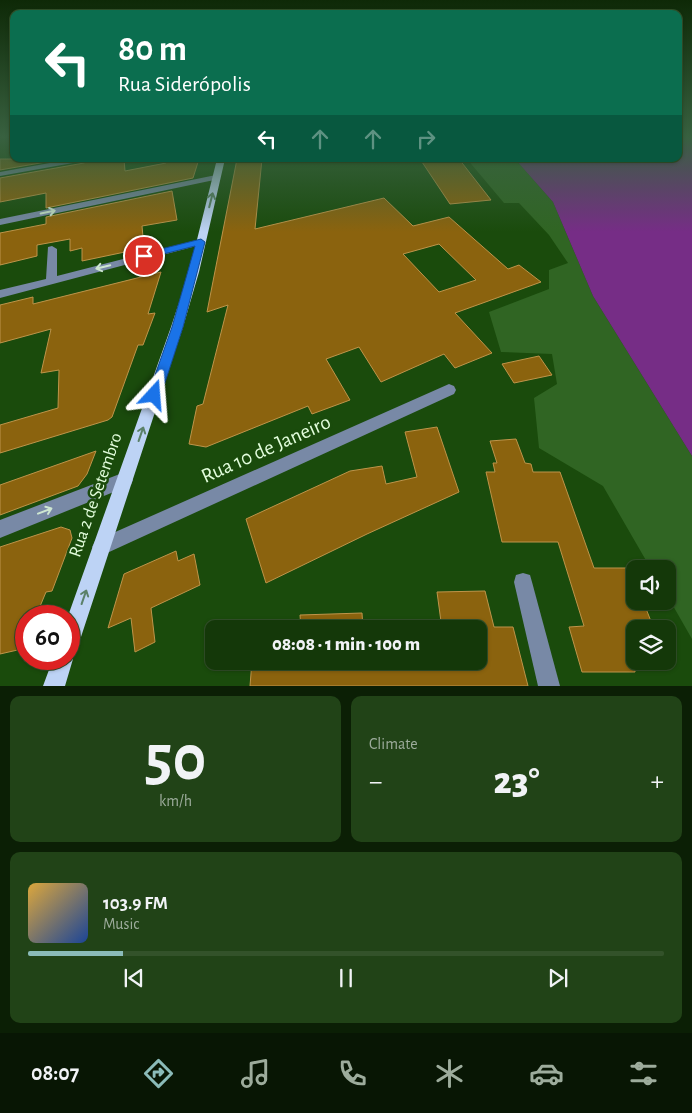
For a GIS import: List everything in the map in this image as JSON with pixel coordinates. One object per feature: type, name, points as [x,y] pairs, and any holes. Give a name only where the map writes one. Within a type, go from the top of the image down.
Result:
[{"type":"main road","name":"Rua 2 de Setembro","points":[[80,610],[177,327],[201,242],[218,168]]},
{"type":"main road","points":[[54,686],[60,670]]},
{"type":"street","points":[[0,174],[34,168]]},
{"type":"street","points":[[0,222],[216,177]]},
{"type":"street","points":[[0,294],[201,242]]},
{"type":"street","points":[[51,281],[52,249]]},
{"type":"street","name":"Rua 10 de Janeiro","points":[[101,547],[449,390]]},
{"type":"street","points":[[0,529],[125,480]]},
{"type":"street","points":[[523,582],[549,686]]},
{"type":"green space","points":[[475,168],[523,168],[553,202],[593,296],[692,456],[692,639],[675,610],[676,560],[646,560],[603,486],[539,448],[534,398],[557,384],[552,354],[501,352],[489,312],[549,289],[549,270],[568,263],[549,235],[519,203],[504,203]]},
{"type":"shaded area","points":[[523,168],[692,168],[692,456],[593,296],[553,202]]},
{"type":"building","points":[[56,168],[125,168],[125,171],[140,168],[196,168],[193,178],[46,208],[46,193],[0,202],[0,178]]},
{"type":"building","points":[[235,168],[261,168],[255,229],[384,198],[413,226],[449,217],[508,269],[519,265],[541,282],[455,313],[492,353],[455,368],[444,354],[381,382],[359,347],[326,359],[350,400],[312,414],[308,406],[206,447],[189,444],[197,406],[203,404],[228,305],[207,312]],"holes":[[[439,244],[476,280],[439,292],[403,254]]]},
{"type":"building","points":[[426,168],[466,168],[491,200],[450,204]]},
{"type":"building","points":[[172,191],[177,220],[142,226],[144,248],[82,261],[82,248],[70,251],[70,239],[37,245],[37,256],[0,265],[0,233],[46,224],[46,217]]},
{"type":"building","points":[[161,272],[148,314],[155,313],[143,345],[138,345],[112,417],[108,420],[0,453],[0,425],[58,408],[59,370],[41,373],[51,329],[0,343],[0,305],[33,297],[33,304]]},
{"type":"building","points":[[539,356],[552,375],[514,383],[502,364]]},
{"type":"building","points":[[437,427],[459,492],[266,583],[246,519],[350,471],[382,466],[386,484],[417,477],[405,432]]},
{"type":"building","points":[[516,439],[525,463],[531,464],[533,472],[560,472],[594,568],[626,568],[626,610],[647,610],[650,620],[626,620],[626,670],[635,670],[635,672],[582,672],[569,627],[584,626],[558,542],[502,542],[486,472],[495,472],[493,463],[497,463],[490,441]]},
{"type":"building","points":[[96,451],[87,474],[78,486],[0,515],[0,485]]},
{"type":"building","points":[[61,527],[70,530],[72,538],[52,591],[46,592],[41,605],[15,605],[15,651],[0,654],[0,547]]},
{"type":"building","points":[[176,551],[178,561],[194,554],[200,585],[151,608],[155,642],[135,652],[131,618],[108,628],[124,574]]},
{"type":"building","points":[[485,591],[494,627],[513,627],[528,686],[250,686],[251,670],[487,670],[487,620],[441,620],[437,592]]},
{"type":"building","points":[[362,613],[362,620],[300,620],[300,615]]},
{"type":"route","points":[[144,256],[201,242],[194,272],[154,395]]}]
